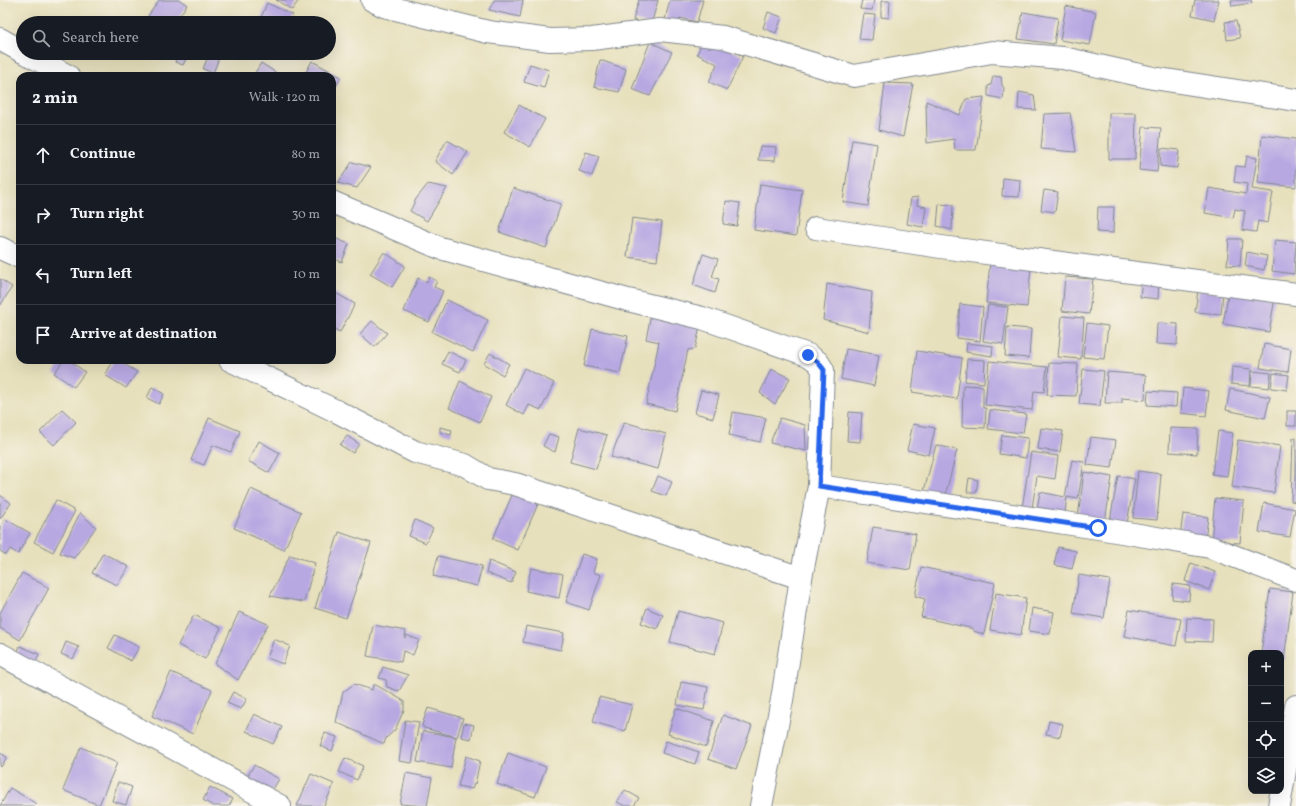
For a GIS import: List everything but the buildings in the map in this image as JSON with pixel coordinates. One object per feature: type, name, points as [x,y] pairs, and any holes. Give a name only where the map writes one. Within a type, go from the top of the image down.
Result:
[{"type":"street","points":[[372,0],[384,6],[488,32],[550,40],[592,39],[660,30],[724,37],[854,76],[992,52],[1064,58],[1153,78],[1296,100]]},
{"type":"street","points":[[0,39],[16,48]]},
{"type":"street","points":[[39,60],[61,72]]},
{"type":"street","points":[[336,204],[440,248],[628,300],[702,318],[808,355],[818,362],[824,370],[819,486],[801,578],[782,700],[761,806]]},
{"type":"street","points":[[816,228],[948,248],[1296,294]]},
{"type":"street","points":[[0,248],[16,255]]},
{"type":"street","points":[[238,364],[338,412],[415,452],[465,465],[488,479],[515,484],[801,578]]},
{"type":"street","points":[[819,486],[1098,528],[1210,547],[1296,580]]},
{"type":"street","points":[[0,654],[280,806]]},
{"type":"street","points":[[1286,799],[1296,706]]},
{"type":"route","points":[[808,355],[818,362],[824,370],[819,486],[1098,528]]}]
